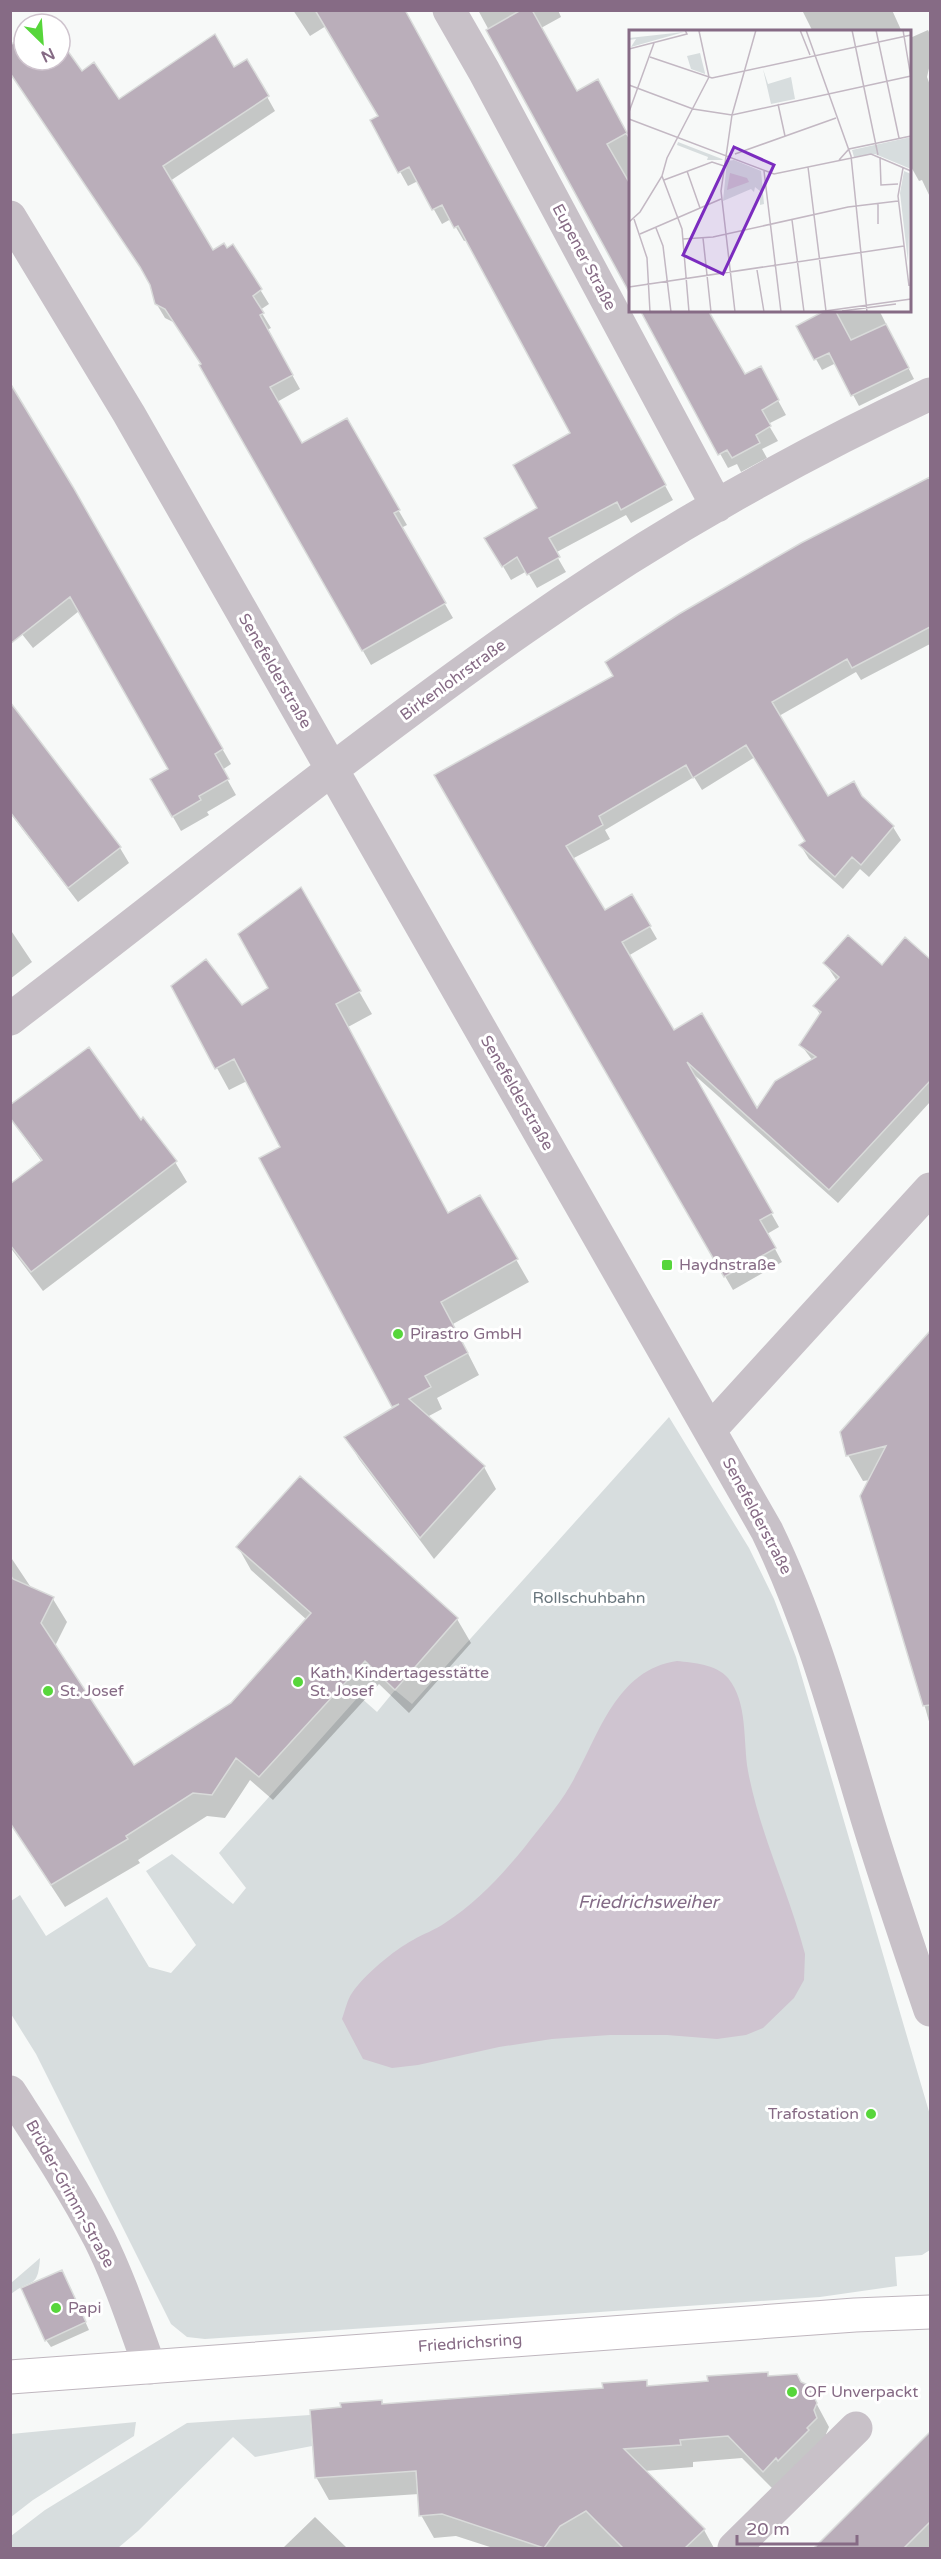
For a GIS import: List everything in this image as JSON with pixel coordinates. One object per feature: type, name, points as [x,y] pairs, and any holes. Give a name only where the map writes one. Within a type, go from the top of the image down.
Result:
[{"type":"street","name":"Eupener Straße","points":[[449,10],[717,506]]},
{"type":"street","name":"Senefelderstraße","points":[[10,217],[123,404],[739,1479],[791,1580],[825,1676],[888,1888],[930,2010]]},
{"type":"street","name":"Birkenlohrstraße","points":[[10,1019],[332,770],[524,628],[653,544],[717,506],[836,440],[930,394]]},
{"type":"street","points":[[710,1430],[930,1189]]},
{"type":"street","name":"Brüder-Grimm-Straße","points":[[10,2092],[61,2170],[99,2238],[124,2293],[150,2367]]},
{"type":"street","name":"Friedrichsring","points":[[10,2376],[855,2315],[930,2312]]},
{"type":"street","points":[[734,2548],[856,2428]]},
{"type":"green space","name":"Rollschuhbahn","points":[[669,1417],[749,1548],[774,1599],[796,1657],[930,2115],[930,2250],[922,2255],[895,2257],[897,2286],[820,2297],[205,2339],[187,2337],[171,2324],[36,2054],[11,2014],[11,1901],[20,1895],[46,1936],[107,1897],[149,1967],[171,1973],[196,1945],[146,1871],[172,1854],[233,1904],[246,1888],[219,1853],[359,1696],[377,1712],[395,1690],[412,1704]]},
{"type":"green space","points":[[40,2258],[35,2279],[11,2294],[11,2283]]},
{"type":"green space","points":[[310,2415],[312,2446],[255,2457],[233,2437],[118,2548],[11,2548],[11,2536],[45,2510],[187,2423]]},
{"type":"green space","points":[[136,2422],[134,2436],[33,2500],[11,2517],[11,2434]]},
{"type":"water","name":"Friedrichsweiher","points":[[677,1661],[704,1665],[723,1673],[739,1698],[753,1795],[805,1954],[804,1980],[794,1998],[763,2028],[746,2035],[717,2039],[667,2035],[610,2035],[552,2039],[392,2068],[363,2059],[342,2019],[349,1999],[357,1986],[405,1944],[445,1923],[488,1888],[524,1848],[559,1802],[580,1768],[610,1709],[623,1692],[655,1667]]},
{"type":"building","points":[[315,10],[405,10],[666,485],[621,510],[617,502],[549,538],[560,557],[527,575],[517,557],[502,567],[484,538],[537,508],[513,465],[570,433],[458,226],[454,228],[442,205],[432,210],[409,167],[398,173],[370,120],[378,116]]},
{"type":"building","points":[[521,10],[532,10],[577,91],[598,79],[627,133],[607,144],[629,182],[629,292],[486,30]]},
{"type":"building","points":[[215,34],[234,67],[247,59],[269,96],[163,166],[213,250],[224,243],[227,248],[233,244],[262,289],[253,296],[264,313],[260,315],[293,375],[270,387],[302,443],[347,418],[400,510],[394,513],[446,603],[362,651],[199,365],[201,364],[165,309],[155,304],[150,285],[140,267],[10,73],[10,45],[12,44],[12,72],[72,72],[72,57],[82,71],[94,62],[119,99]]},
{"type":"building","points":[[641,312],[709,312],[745,374],[761,366],[779,400],[762,410],[771,426],[756,435],[760,443],[732,458],[727,450],[718,455]]},
{"type":"building","points":[[822,312],[836,312],[851,340],[886,324],[909,368],[851,396],[829,353],[814,360],[796,326]]},
{"type":"building","points":[[10,383],[73,487],[223,749],[215,754],[229,779],[199,796],[201,800],[172,817],[150,779],[168,769],[70,597],[10,644]]},
{"type":"building","points":[[930,477],[930,627],[852,668],[847,659],[772,702],[828,796],[854,781],[862,796],[894,826],[861,865],[852,857],[835,877],[799,845],[805,841],[746,745],[693,778],[686,765],[599,816],[603,825],[566,846],[605,910],[632,894],[651,926],[622,942],[643,978],[674,1030],[702,1013],[757,1108],[775,1081],[816,1057],[799,1045],[821,1012],[813,1006],[839,977],[823,963],[848,935],[882,965],[905,937],[930,959],[930,1081],[829,1190],[687,1062],[773,1213],[760,1220],[776,1248],[724,1277],[434,775],[613,676],[605,662],[679,614],[801,543]]},
{"type":"building","points":[[10,702],[121,847],[68,888],[10,812]]},
{"type":"building","points":[[301,887],[361,991],[336,1004],[448,1213],[480,1195],[518,1259],[441,1302],[468,1353],[425,1376],[431,1387],[409,1399],[485,1466],[420,1538],[344,1437],[399,1404],[392,1407],[259,1158],[280,1147],[234,1059],[215,1069],[171,986],[206,959],[242,1005],[268,988],[238,934]]},
{"type":"building","points":[[89,1047],[141,1120],[143,1117],[177,1161],[31,1272],[10,1245],[10,1184],[42,1160],[10,1118],[10,1105]]},
{"type":"building","points":[[930,1331],[930,1705],[923,1706],[860,1496],[886,1446],[846,1456],[840,1432]]},
{"type":"building","points":[[300,1476],[458,1618],[395,1690],[365,1661],[259,1777],[236,1758],[212,1795],[193,1793],[126,1836],[128,1839],[51,1885],[10,1823],[10,1575],[13,1579],[54,1597],[41,1623],[134,1765],[231,1703],[311,1613],[236,1547]]},
{"type":"building","points":[[62,2270],[86,2322],[45,2341],[21,2288]]},
{"type":"building","points":[[768,2372],[768,2376],[797,2374],[801,2382],[808,2385],[817,2403],[814,2410],[817,2418],[807,2428],[809,2430],[778,2461],[776,2458],[763,2472],[728,2436],[680,2440],[681,2445],[624,2449],[705,2529],[685,2548],[623,2548],[586,2511],[560,2526],[544,2548],[442,2514],[419,2516],[416,2471],[315,2478],[310,2410],[341,2407],[340,2403],[382,2400],[382,2404],[603,2388],[602,2383],[647,2380],[647,2386],[708,2381],[707,2376]]},
{"type":"building","points":[[930,2432],[930,2522],[904,2548],[814,2548]]},
{"type":"place","name":"Haydnstraße","points":[[667,1265]]},
{"type":"place","name":"Pirastro GmbH","points":[[398,1334]]},
{"type":"place","name":"Kath. Kindertagesstätte St. Josef","points":[[298,1682]]},
{"type":"place","name":"St. Josef","points":[[48,1691]]},
{"type":"place","name":"Trafostation","points":[[871,2114]]},
{"type":"place","name":"Papi","points":[[56,2308]]},
{"type":"place","name":"OF Unverpackt","points":[[792,2392]]}]
